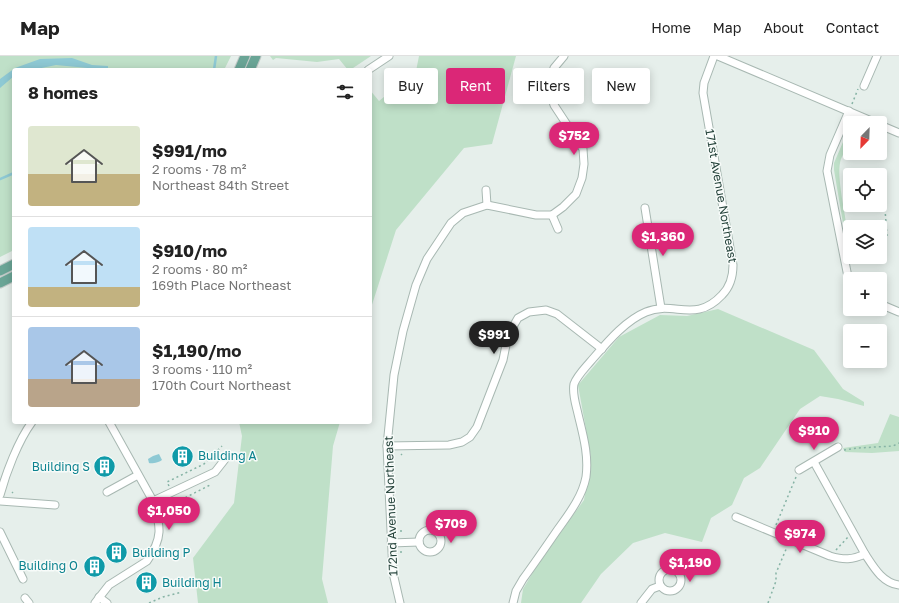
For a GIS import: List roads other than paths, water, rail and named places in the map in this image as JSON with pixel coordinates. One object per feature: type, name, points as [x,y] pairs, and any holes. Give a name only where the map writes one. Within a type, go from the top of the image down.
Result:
[{"type":"main road","points":[[240,68],[245,56]]},
{"type":"main road","points":[[251,68],[256,56]]},
{"type":"main road","points":[[0,271],[12,265]]},
{"type":"main road","points":[[0,283],[12,277]]},
{"type":"street","points":[[371,68],[388,56]]},
{"type":"street","points":[[558,229],[552,215],[563,207],[576,194],[582,178],[584,164],[582,149],[554,105],[550,92],[550,79],[554,68],[564,56]]},
{"type":"street","name":"171st Avenue Northeast","points":[[513,603],[516,591],[523,579],[574,506],[582,491],[586,476],[586,450],[574,396],[574,385],[583,370],[630,320],[646,312],[662,308],[690,311],[702,309],[715,303],[724,293],[729,284],[733,273],[733,265],[703,93],[704,83],[714,56]]},
{"type":"street","points":[[718,56],[850,109],[863,116]]},
{"type":"street","points":[[861,87],[877,56]]},
{"type":"street","points":[[846,272],[827,171],[830,155],[850,109]]},
{"type":"street","points":[[887,127],[899,133]]},
{"type":"street","points":[[486,190],[487,205]]},
{"type":"street","name":"172nd Avenue Northeast","points":[[400,603],[393,573],[387,446],[394,375],[403,331],[416,285],[427,259],[451,223],[463,213],[487,205],[536,215],[552,215]]},
{"type":"street","points":[[645,208],[662,308]]},
{"type":"street","points":[[887,307],[899,312]]},
{"type":"street","points":[[387,446],[449,446],[462,442],[470,437],[478,427],[503,360],[507,340],[515,316],[529,312],[546,310],[558,314],[602,349]]},
{"type":"street","points":[[0,495],[4,481],[21,441],[31,424]]},
{"type":"street","points":[[107,603],[97,600],[109,585],[147,561],[151,556],[160,532],[158,517],[152,501],[110,424]]},
{"type":"street","points":[[797,474],[814,462],[841,449]]},
{"type":"street","points":[[152,501],[215,472],[226,458]]},
{"type":"street","points":[[814,462],[865,554],[881,576],[888,581],[899,585]]},
{"type":"street","points":[[107,492],[138,475]]},
{"type":"street","points":[[0,501],[55,505]]},
{"type":"street","points":[[736,517],[840,559],[850,559],[865,554]]},
{"type":"street","points":[[0,532],[23,579]]},
{"type":"street","points":[[391,543],[419,542]]},
{"type":"street","points":[[641,603],[652,589],[660,586]]},
{"type":"water","points":[[72,58],[92,65],[108,66],[108,68],[56,65],[42,68],[15,68],[40,59]]},
{"type":"water","points":[[12,70],[12,78],[0,88],[0,79]]},
{"type":"water","points":[[159,454],[162,460],[156,463],[149,463],[148,459]]},
{"type":"waterway","points":[[214,68],[216,56]]},
{"type":"waterway","points":[[0,179],[12,174]]},
{"type":"place","name":"Building A","points":[[182,456]]},
{"type":"place","name":"Building S","points":[[105,467]]},
{"type":"place","name":"Building P","points":[[116,553]]},
{"type":"place","name":"Building O","points":[[94,566]]},
{"type":"place","name":"Building H","points":[[146,583]]}]
